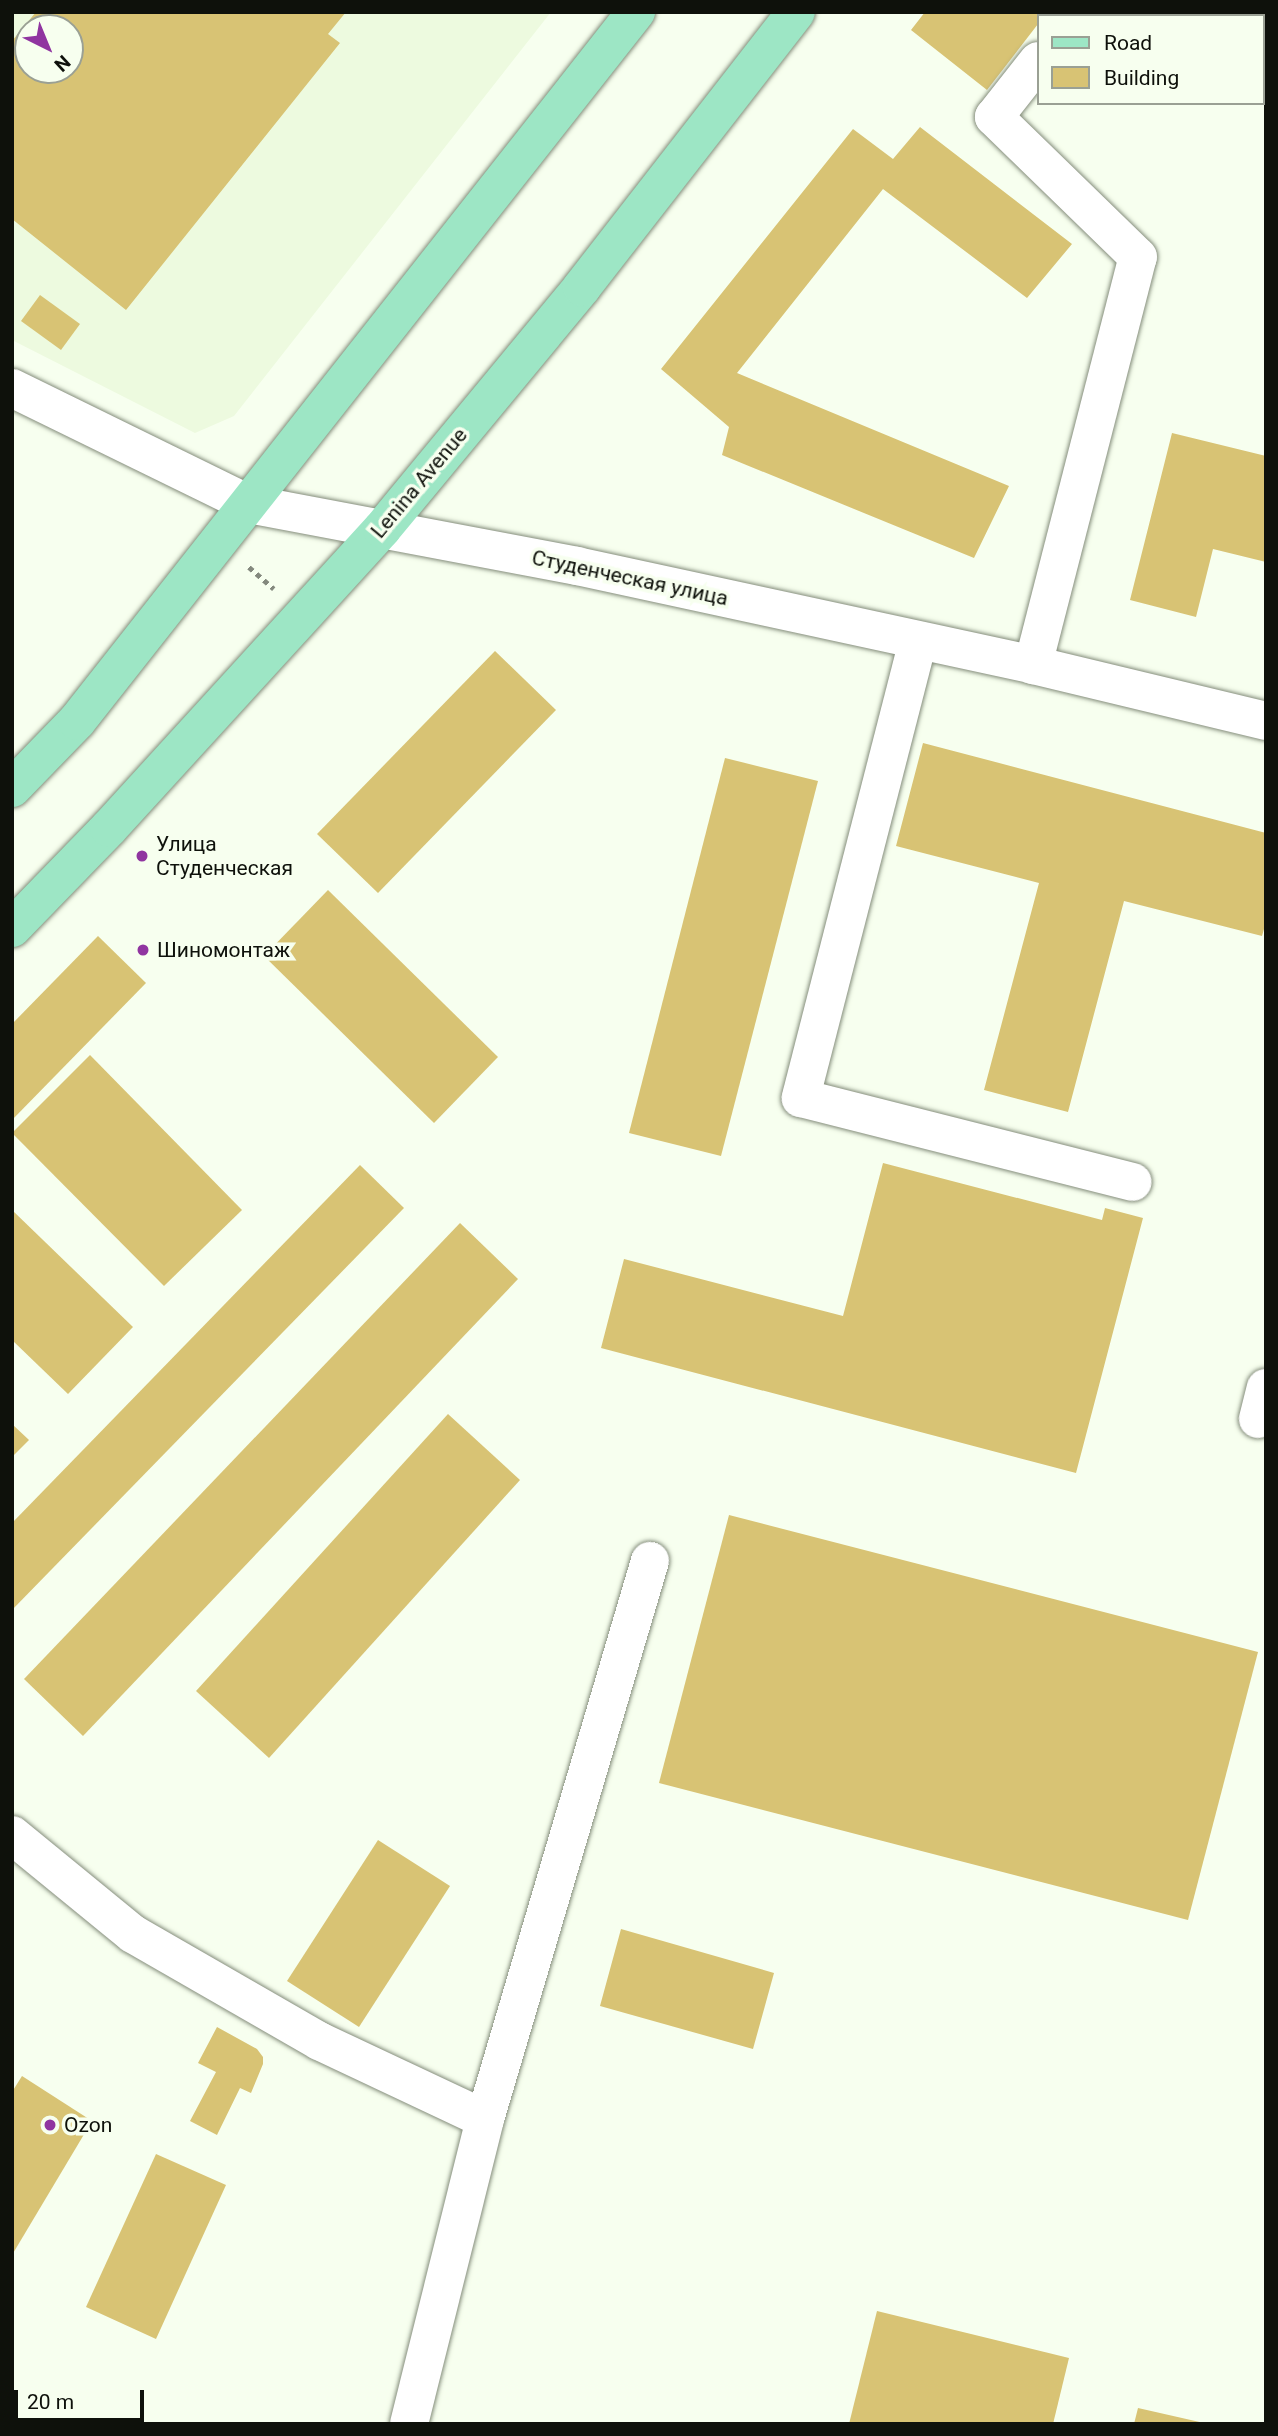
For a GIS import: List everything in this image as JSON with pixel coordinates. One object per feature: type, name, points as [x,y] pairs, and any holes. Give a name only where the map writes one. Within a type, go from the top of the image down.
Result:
[{"type":"main road","points":[[12,788],[77,721],[636,12]]},
{"type":"main road","name":"Lenina Avenue","points":[[12,928],[109,828],[382,529],[582,287],[796,12]]},
{"type":"street","points":[[1033,665],[1138,257],[994,117],[1036,64]]},
{"type":"street","name":"Студенческая улица","points":[[12,388],[249,503],[576,566],[1033,665],[1266,722]]},
{"type":"street","points":[[918,640],[801,1098],[1133,1182]]},
{"type":"street","points":[[409,2424],[485,2119],[650,1561]]},
{"type":"street","points":[[12,1835],[133,1934],[319,2041],[485,2119]]},
{"type":"path","points":[[218,542],[304,613]]},
{"type":"shaded area","points":[[12,12],[551,12],[234,416],[195,433],[12,340]]},
{"type":"building","points":[[36,12],[346,12],[328,34],[340,43],[126,310],[12,219],[12,41],[14,39],[14,84],[84,84],[84,14],[34,14]]},
{"type":"building","points":[[925,12],[1048,12],[1036,14],[1036,27],[987,90],[911,30]]},
{"type":"building","points":[[1266,17],[1266,68],[1264,66]]},
{"type":"building","points":[[920,127],[1072,244],[1027,298],[883,189],[737,373],[1009,486],[974,558],[722,455],[729,427],[661,369],[853,129],[893,159]]},
{"type":"building","points":[[40,295],[80,324],[61,350],[21,321]]},
{"type":"building","points":[[1172,433],[1266,456],[1266,562],[1213,549],[1196,617],[1130,600]]},
{"type":"building","points":[[495,651],[556,710],[378,893],[317,834]]},
{"type":"building","points":[[923,743],[1266,833],[1266,922],[1262,936],[1124,901],[1068,1112],[984,1090],[1039,883],[896,846]]},
{"type":"building","points":[[725,758],[818,781],[721,1156],[629,1133]]},
{"type":"building","points":[[328,890],[498,1057],[434,1123],[264,956]]},
{"type":"building","points":[[98,936],[146,983],[12,1120],[12,1024]]},
{"type":"building","points":[[90,1055],[242,1210],[164,1286],[12,1133]]},
{"type":"building","points":[[883,1163],[1102,1220],[1105,1208],[1143,1218],[1076,1473],[601,1348],[624,1259],[843,1316]]},
{"type":"building","points":[[360,1165],[404,1208],[12,1610],[12,1523]]},
{"type":"building","points":[[12,1210],[133,1327],[68,1394],[12,1340]]},
{"type":"building","points":[[460,1223],[518,1279],[83,1736],[24,1679]]},
{"type":"building","points":[[448,1414],[520,1480],[269,1758],[196,1691]]},
{"type":"building","points":[[12,1424],[29,1440],[12,1457]]},
{"type":"building","points":[[729,1515],[1258,1652],[1188,1920],[659,1783]]},
{"type":"building","points":[[378,1840],[450,1886],[359,2027],[287,1981]]},
{"type":"building","points":[[621,1929],[774,1973],[753,2049],[600,2006]]},
{"type":"building","points":[[217,2027],[257,2049],[263,2057],[263,2064],[251,2093],[240,2088],[217,2135],[190,2121],[216,2072],[198,2063]]},
{"type":"building","points":[[22,2076],[92,2121],[12,2255],[12,2092]]},
{"type":"building","points":[[156,2154],[226,2185],[156,2339],[86,2307]]},
{"type":"building","points":[[877,2311],[1069,2358],[1053,2424],[849,2424]]},
{"type":"building","points":[[1138,2408],[1204,2423],[1204,2424],[1134,2424]]},
{"type":"place","name":"Улица Студенческая","points":[[142,856]]},
{"type":"place","name":"Шиномонтаж","points":[[143,950]]},
{"type":"place","name":"Ozon","points":[[50,2125]]}]
